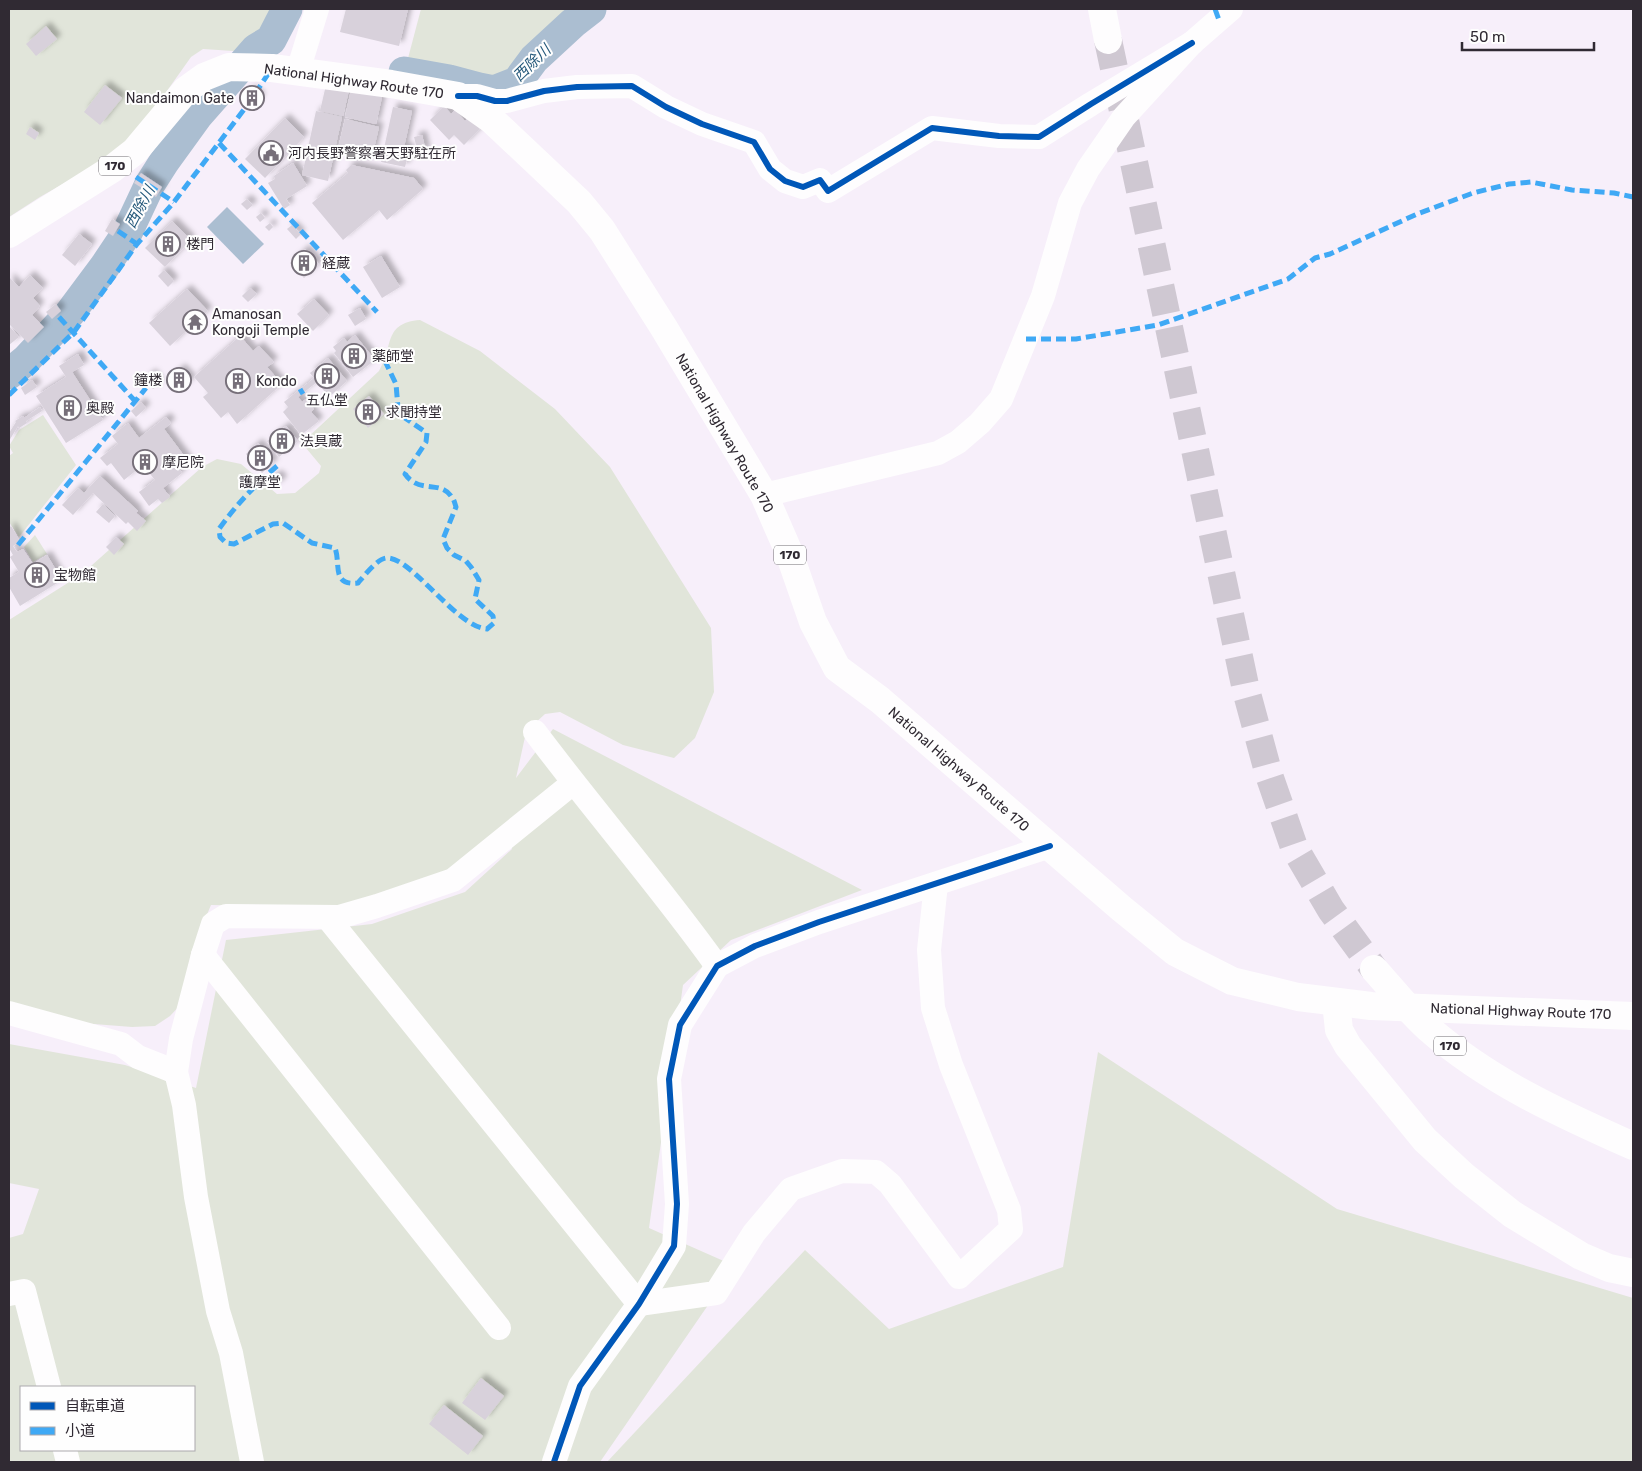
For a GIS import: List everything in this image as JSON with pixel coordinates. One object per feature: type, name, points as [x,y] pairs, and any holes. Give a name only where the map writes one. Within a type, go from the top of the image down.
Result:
[{"type":"highway","points":[[1102,9],[1108,40]]},
{"type":"highway","name":"National Highway Route 170","points":[[9,234],[112,169],[135,151],[186,90],[204,77],[229,68],[265,67],[298,71],[458,96],[492,120],[578,202],[602,230],[664,328],[764,495],[788,550],[814,622],[837,668],[880,700],[1122,909],[1175,952],[1232,981],[1298,997],[1371,1006],[1633,1016]]},
{"type":"highway","name":"National Highway Route 170","points":[[1374,970],[1427,1027],[1457,1051],[1510,1086],[1542,1104],[1633,1146]]},
{"type":"highway","points":[[1336,1002],[1400,1091],[1435,1132],[1469,1163],[1509,1195],[1545,1220],[1584,1242],[1607,1251],[1633,1257]]},
{"type":"highway","points":[[1336,1002],[1339,1030],[1348,1046],[1424,1140],[1464,1176],[1512,1214],[1581,1256],[1609,1268],[1633,1273]]},
{"type":"highway","points":[[1542,1104],[1633,1128]]},
{"type":"highway","points":[[1586,1125],[1616,1153],[1633,1161]]},
{"type":"street","points":[[298,71],[317,9]]},
{"type":"street","points":[[764,495],[938,454],[958,442],[980,422],[1001,398],[1043,296],[1070,204],[1088,169],[1124,117],[1192,43],[1231,9]]},
{"type":"street","points":[[458,96],[477,96],[495,101],[507,101],[544,91],[577,87],[632,86],[666,107],[702,124],[754,142],[770,169],[785,181],[803,187],[820,180],[828,191],[932,128],[999,136],[1039,137],[1192,43]]},
{"type":"street","points":[[535,732],[718,966]]},
{"type":"street","points":[[252,1462],[231,1353],[218,1311],[200,1216],[184,1105],[176,1072],[182,1039],[203,954],[213,924],[226,916],[339,917],[453,880],[573,783]]},
{"type":"street","points":[[554,1462],[580,1386],[639,1304],[674,1246],[678,1204],[670,1079],[680,1026],[718,966],[755,946],[819,922],[1050,846]]},
{"type":"street","points":[[639,1304],[716,1293],[754,1233],[790,1189],[842,1171],[876,1172],[890,1184],[960,1277],[1011,1229],[1009,1210],[951,1065],[933,1008],[929,950],[936,884]]},
{"type":"street","points":[[326,917],[639,1304]]},
{"type":"street","points":[[203,954],[499,1328]]},
{"type":"street","points":[[9,1012],[121,1044],[138,1057],[176,1072]]},
{"type":"street","points":[[9,1294],[24,1291],[49,1386]]},
{"type":"shaded area","points":[[9,9],[293,9],[274,46],[264,53],[203,49],[191,57],[157,105],[121,148],[98,164],[9,217]]},
{"type":"shaded area","points":[[421,9],[594,9],[511,94],[419,78],[407,62]]},
{"type":"shaded area","points":[[420,320],[480,351],[555,409],[610,467],[711,628],[714,692],[695,738],[674,758],[623,745],[560,712],[545,714],[532,726],[525,737],[516,778],[553,729],[862,890],[731,940],[683,985],[649,1228],[735,1266],[600,1462],[9,1462],[9,1238],[23,1234],[39,1189],[9,1183],[9,1044],[125,1065],[196,1088],[226,940],[372,924],[465,892],[512,849],[504,829],[457,868],[340,907],[211,905],[191,953],[184,1001],[170,1016],[155,1026],[132,1027],[81,1023],[9,1006],[9,620],[82,574],[202,467],[217,459],[241,464],[277,494],[295,493],[319,473],[321,466],[306,448],[305,440],[379,371],[384,362],[391,337],[400,326],[408,322]]},
{"type":"shaded area","points":[[43,415],[76,465],[19,537],[9,522],[9,456],[13,453],[9,446],[19,430]]},
{"type":"shaded area","points":[[35,535],[47,554],[33,562],[24,547]]},
{"type":"shaded area","points":[[1098,1052],[1337,1209],[1633,1298],[1633,1462],[607,1462],[805,1250],[889,1329],[1063,1267]]},
{"type":"water","points":[[227,207],[264,244],[243,264],[207,227]]},
{"type":"building","points":[[346,9],[408,9],[399,46],[340,32]]},
{"type":"building","points":[[46,26],[57,39],[36,56],[26,44]]},
{"type":"building","points":[[105,85],[122,98],[100,125],[84,112]]},
{"type":"building","points":[[326,85],[349,90],[343,116],[320,111]]},
{"type":"building","name":"Nandaimon Gate","points":[[251,89],[261,97],[254,107],[244,99]]},
{"type":"building","points":[[351,90],[382,97],[376,124],[345,117]]},
{"type":"building","points":[[444,106],[451,114],[455,110],[465,121],[468,118],[480,129],[464,145],[454,135],[449,140],[430,120]]},
{"type":"building","points":[[393,107],[412,111],[404,147],[410,148],[405,167],[381,162]]},
{"type":"building","points":[[316,111],[342,117],[328,181],[302,175]]},
{"type":"building","points":[[285,118],[304,137],[265,178],[245,159]]},
{"type":"building","points":[[345,119],[379,127],[371,161],[337,153]]},
{"type":"building","points":[[30,127],[39,133],[35,140],[26,134]]},
{"type":"building","points":[[422,135],[426,152],[418,153],[414,137]]},
{"type":"building","points":[[293,163],[307,186],[286,199],[290,205],[284,209],[268,183],[275,179],[274,176]]},
{"type":"building","points":[[351,165],[414,178],[423,189],[387,220],[379,210],[343,240],[312,203],[348,173],[346,170]]},
{"type":"building","points":[[141,173],[162,187],[156,197],[134,183]]},
{"type":"building","points":[[247,199],[253,205],[247,210],[241,204]]},
{"type":"building","points":[[261,213],[265,218],[260,222],[256,217]]},
{"type":"building","points":[[112,219],[120,224],[113,236],[105,231]]},
{"type":"building","name":"楼門","points":[[172,221],[191,240],[165,267],[145,248]]},
{"type":"building","points":[[270,223],[273,227],[269,231],[265,227]]},
{"type":"building","points":[[292,225],[301,234],[296,239],[287,229]]},
{"type":"building","points":[[79,234],[92,244],[75,266],[62,255]]},
{"type":"building","name":"経蔵","points":[[305,249],[319,264],[304,278],[290,263]]},
{"type":"building","points":[[381,256],[400,287],[382,298],[363,267]]},
{"type":"building","points":[[164,270],[174,281],[168,287],[158,276]]},
{"type":"building","points":[[30,275],[43,288],[33,298],[40,306],[32,315],[44,327],[28,343],[9,324],[9,277],[19,287]]},
{"type":"building","points":[[250,288],[257,294],[248,302],[242,296]]},
{"type":"building","points":[[187,289],[208,311],[170,346],[149,323]]},
{"type":"building","points":[[314,299],[329,315],[313,331],[297,314]]},
{"type":"building","points":[[56,304],[61,311],[52,319],[46,312]]},
{"type":"building","points":[[360,308],[366,319],[355,326],[348,315]]},
{"type":"building","points":[[9,326],[19,337],[9,345]]},
{"type":"building","name":"薬師堂","points":[[355,335],[375,360],[353,377],[334,353],[336,351],[333,347],[344,338],[347,342]]},
{"type":"building","name":"Kondo","points":[[240,336],[253,351],[259,346],[274,362],[267,367],[282,384],[237,424],[228,412],[221,418],[203,397],[208,393],[194,377]]},
{"type":"building","name":"奥殿","points":[[78,354],[84,365],[72,372],[103,420],[66,443],[36,396],[66,377],[59,366]]},
{"type":"building","points":[[328,358],[347,381],[329,397],[317,382],[298,397],[302,402],[306,399],[314,409],[311,412],[319,421],[301,435],[283,412],[288,407],[284,402],[314,378],[310,373]]},
{"type":"building","name":"鐘楼","points":[[181,368],[192,380],[178,392],[167,380]]},
{"type":"building","points":[[152,373],[160,384],[153,389],[145,378]]},
{"type":"building","points":[[32,380],[37,387],[25,395],[21,388]]},
{"type":"building","name":"求聞持堂","points":[[369,396],[384,414],[368,428],[353,409]]},
{"type":"building","points":[[141,402],[146,408],[136,417],[131,411]]},
{"type":"building","points":[[40,407],[42,411],[19,428],[18,426],[9,441],[9,433],[15,421],[23,416],[24,418]]},
{"type":"building","name":"摩尼院","points":[[166,417],[171,423],[164,429],[188,461],[179,468],[182,473],[163,488],[170,497],[162,503],[158,499],[149,506],[139,492],[155,480],[143,465],[124,480],[111,463],[107,466],[100,458],[118,444],[112,436],[128,423],[139,438]]},
{"type":"building","name":"法具蔵","points":[[286,426],[298,441],[279,457],[267,441]]},
{"type":"building","name":"護摩堂","points":[[258,443],[274,462],[262,473],[246,454]]},
{"type":"building","points":[[277,474],[283,480],[275,487],[269,481]]},
{"type":"building","points":[[100,476],[138,511],[136,513],[146,521],[137,531],[128,522],[126,524],[93,493],[73,515],[62,505],[78,488],[84,493]]},
{"type":"building","points":[[103,504],[115,516],[109,523],[96,512]]},
{"type":"building","name":"宝物館","points":[[11,526],[20,541],[13,546],[17,552],[23,549],[33,564],[47,555],[62,580],[20,606],[9,587],[9,578],[19,572],[10,557],[13,555],[9,548],[9,528]]},
{"type":"building","points":[[116,537],[124,544],[114,555],[106,547]]},
{"type":"building","points":[[481,1378],[504,1396],[485,1420],[462,1403]]},
{"type":"building","points":[[444,1405],[483,1436],[468,1455],[429,1424]]},
{"type":"waterway","name":"西除川","points":[[9,374],[26,360],[70,313],[127,233],[150,184],[164,162],[198,115],[256,49],[271,40],[287,9]]},
{"type":"waterway","name":"西除川","points":[[404,72],[494,91],[517,82],[534,59],[591,9]]},
{"type":"tunnel","points":[[1108,40],[1246,690],[1269,775],[1294,847],[1331,910],[1374,969]]},
{"type":"marked path","points":[[1215,9],[1219,20]]},
{"type":"marked path","points":[[9,395],[74,332],[137,244],[174,202],[249,103],[272,68]]},
{"type":"marked path","points":[[219,143],[377,312]]},
{"type":"marked path","points":[[136,177],[174,202]]},
{"type":"marked path","points":[[1026,339],[1076,339],[1158,325],[1288,279],[1315,258],[1330,254],[1417,214],[1473,193],[1509,184],[1531,182],[1572,190],[1614,193],[1633,197]]},
{"type":"marked path","points":[[118,231],[137,244]]},
{"type":"marked path","points":[[59,317],[135,401]]},
{"type":"marked path","points":[[277,466],[246,496],[219,529],[220,537],[226,543],[234,544],[273,524],[283,523],[312,543],[335,548],[340,577],[344,581],[358,583],[382,559],[396,560],[408,568],[462,617],[475,625],[487,629],[494,623],[493,616],[475,599],[479,580],[466,561],[454,555],[447,548],[443,539],[456,507],[453,499],[446,491],[417,484],[405,474],[426,442],[427,433],[402,416],[398,408],[396,384],[384,359]]},
{"type":"marked path","points":[[18,545],[146,388]]},
{"type":"marked path","points":[[300,389],[303,394]]},
{"type":"cycle path","points":[[458,96],[477,96],[495,101],[507,101],[544,91],[577,87],[632,86],[666,107],[702,124],[754,142],[770,169],[785,181],[803,187],[820,180],[828,191],[932,128],[999,136],[1039,137],[1192,43]]},
{"type":"cycle path","points":[[554,1462],[580,1386],[639,1304],[674,1246],[677,1204],[669,1079],[680,1025],[717,966],[755,946],[819,922],[1050,846]]},
{"type":"place","name":"Nandaimon Gate","points":[[252,98]]},
{"type":"place","name":"河内長野警察署天野駐在所","points":[[271,153]]},
{"type":"place","name":"楼門","points":[[168,244]]},
{"type":"place","name":"経蔵","points":[[304,263]]},
{"type":"place","name":"Amanosan Kongoji Temple","points":[[195,322]]},
{"type":"place","name":"薬師堂","points":[[354,356]]},
{"type":"place","name":"五仏堂","points":[[327,376]]},
{"type":"place","name":"鐘楼","points":[[179,380]]},
{"type":"place","name":"Kondo","points":[[238,381]]},
{"type":"place","name":"奥殿","points":[[69,408]]},
{"type":"place","name":"求聞持堂","points":[[368,412]]},
{"type":"place","name":"法具蔵","points":[[282,441]]},
{"type":"place","name":"護摩堂","points":[[260,458]]},
{"type":"place","name":"摩尼院","points":[[145,462]]},
{"type":"place","name":"宝物館","points":[[37,575]]}]
